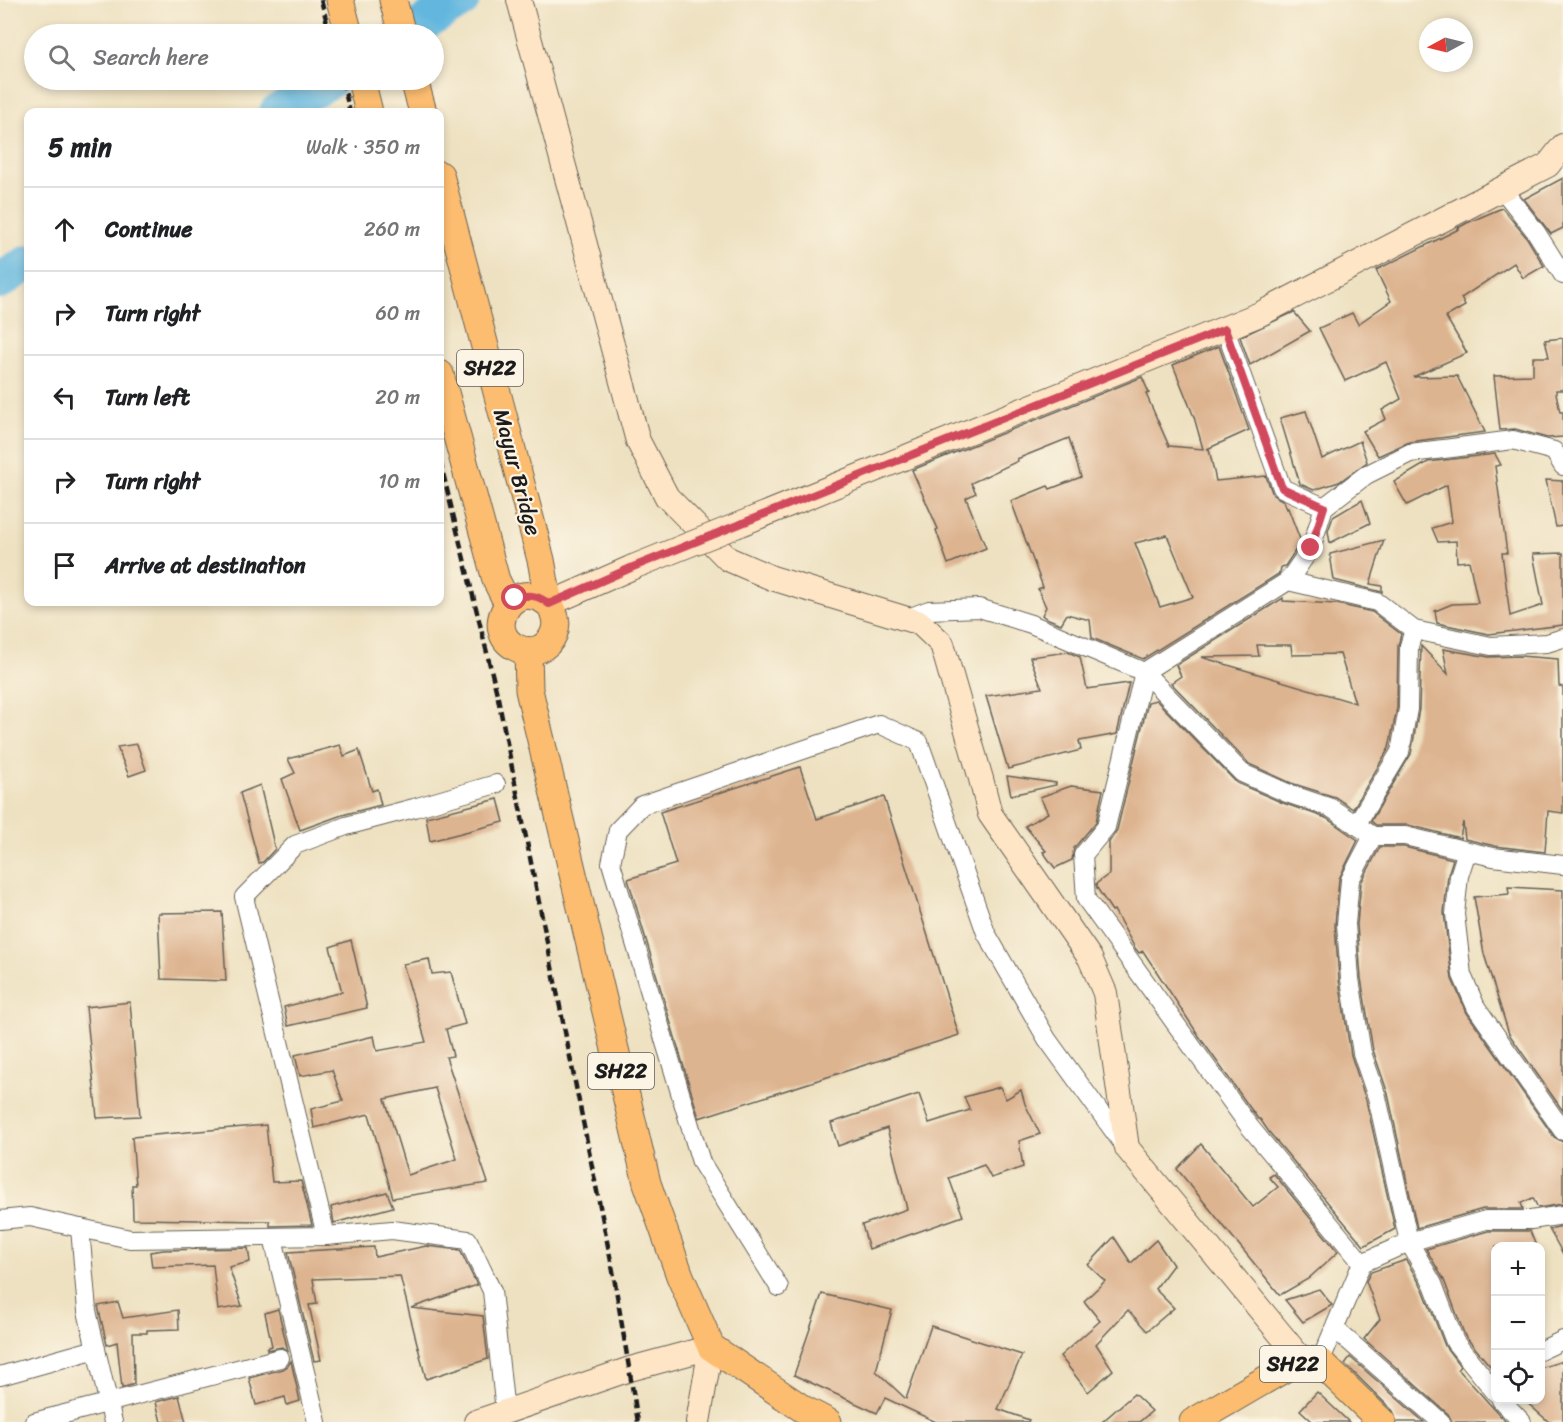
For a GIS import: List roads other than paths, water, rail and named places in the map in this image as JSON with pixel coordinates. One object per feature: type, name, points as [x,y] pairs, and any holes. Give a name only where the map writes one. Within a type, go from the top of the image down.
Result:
[{"type":"main road","points":[[339,0],[345,24]]},
{"type":"main road","points":[[393,0],[399,24]]},
{"type":"main road","points":[[364,90],[368,108]]},
{"type":"main road","points":[[417,90],[422,108]]},
{"type":"main road","name":"Mayur Bridge","points":[[444,190],[541,560],[549,604]]},
{"type":"main road","name":"SH22","points":[[444,389],[496,580],[508,604]]},
{"type":"main road","points":[[528,651],[511,645],[502,630],[501,621],[508,604],[515,598],[524,596],[542,598],[549,604]]},
{"type":"main road","name":"SH22","points":[[549,604],[554,612],[555,631],[545,646],[528,651],[529,690],[648,1183],[680,1276],[711,1347]]},
{"type":"main road","points":[[711,1347],[803,1409],[828,1422]]},
{"type":"main road","name":"SH22","points":[[1200,1421],[1311,1360],[1382,1422]]},
{"type":"street","points":[[519,0],[638,441],[666,497],[728,559],[772,578],[920,623],[942,644],[990,814],[1090,958],[1105,993],[1127,1148]]},
{"type":"street","points":[[549,604],[633,567],[1260,314],[1548,165],[1563,146]]},
{"type":"street","points":[[1502,189],[1536,232],[1563,275]]},
{"type":"street","points":[[1225,329],[1282,488],[1324,507]]},
{"type":"street","points":[[1362,1263],[1249,1126],[1086,899],[1083,855],[1106,827],[1144,672],[1288,581],[1311,548],[1324,507],[1366,474],[1410,453],[1513,440],[1560,454]]},
{"type":"street","points":[[1288,581],[1377,602],[1413,630],[1491,646],[1546,642],[1563,638]]},
{"type":"street","points":[[906,619],[929,610],[979,608],[1031,624],[1144,672],[1242,773],[1287,793],[1331,808],[1373,836],[1405,836],[1493,857],[1563,865]]},
{"type":"street","points":[[1356,825],[1400,752],[1408,709],[1409,646],[1413,630]]},
{"type":"street","points":[[779,1287],[701,1162],[611,863],[618,830],[642,805],[879,724],[919,742],[986,933],[1047,1039],[1127,1148],[1311,1360],[1334,1328],[1362,1263],[1409,1242],[1486,1220],[1531,1220],[1563,1215]]},
{"type":"street","points":[[326,1236],[244,897],[295,845],[346,826],[496,784]]},
{"type":"street","points":[[1373,836],[1350,880],[1346,924],[1350,979],[1362,1053],[1377,1097],[1409,1242],[1434,1284],[1455,1342],[1489,1376]]},
{"type":"street","points":[[1467,851],[1459,876],[1455,914],[1462,975],[1476,1007],[1563,1131]]},
{"type":"street","points":[[0,1220],[30,1217],[130,1239],[273,1238],[392,1230],[468,1240],[492,1291],[505,1412]]},
{"type":"street","points":[[80,1228],[87,1311],[113,1422]]},
{"type":"street","points":[[273,1238],[317,1422]]},
{"type":"street","points":[[1334,1328],[1440,1422]]},
{"type":"street","points":[[1542,1350],[1563,1340]]},
{"type":"street","points":[[476,1422],[630,1369],[711,1347],[698,1422]]},
{"type":"street","points":[[0,1376],[96,1349]]},
{"type":"street","points":[[34,1422],[280,1358]]},
{"type":"street","points":[[1505,1404],[1522,1422]]},
{"type":"waterway","points":[[422,24],[462,0]]},
{"type":"waterway","points":[[284,108],[314,90]]},
{"type":"waterway","points":[[0,281],[24,266]]},
{"type":"railway","points":[[321,0],[327,24]]},
{"type":"railway","points":[[344,90],[349,108]]},
{"type":"railway","points":[[444,477],[498,698],[613,1271],[638,1422]]}]
